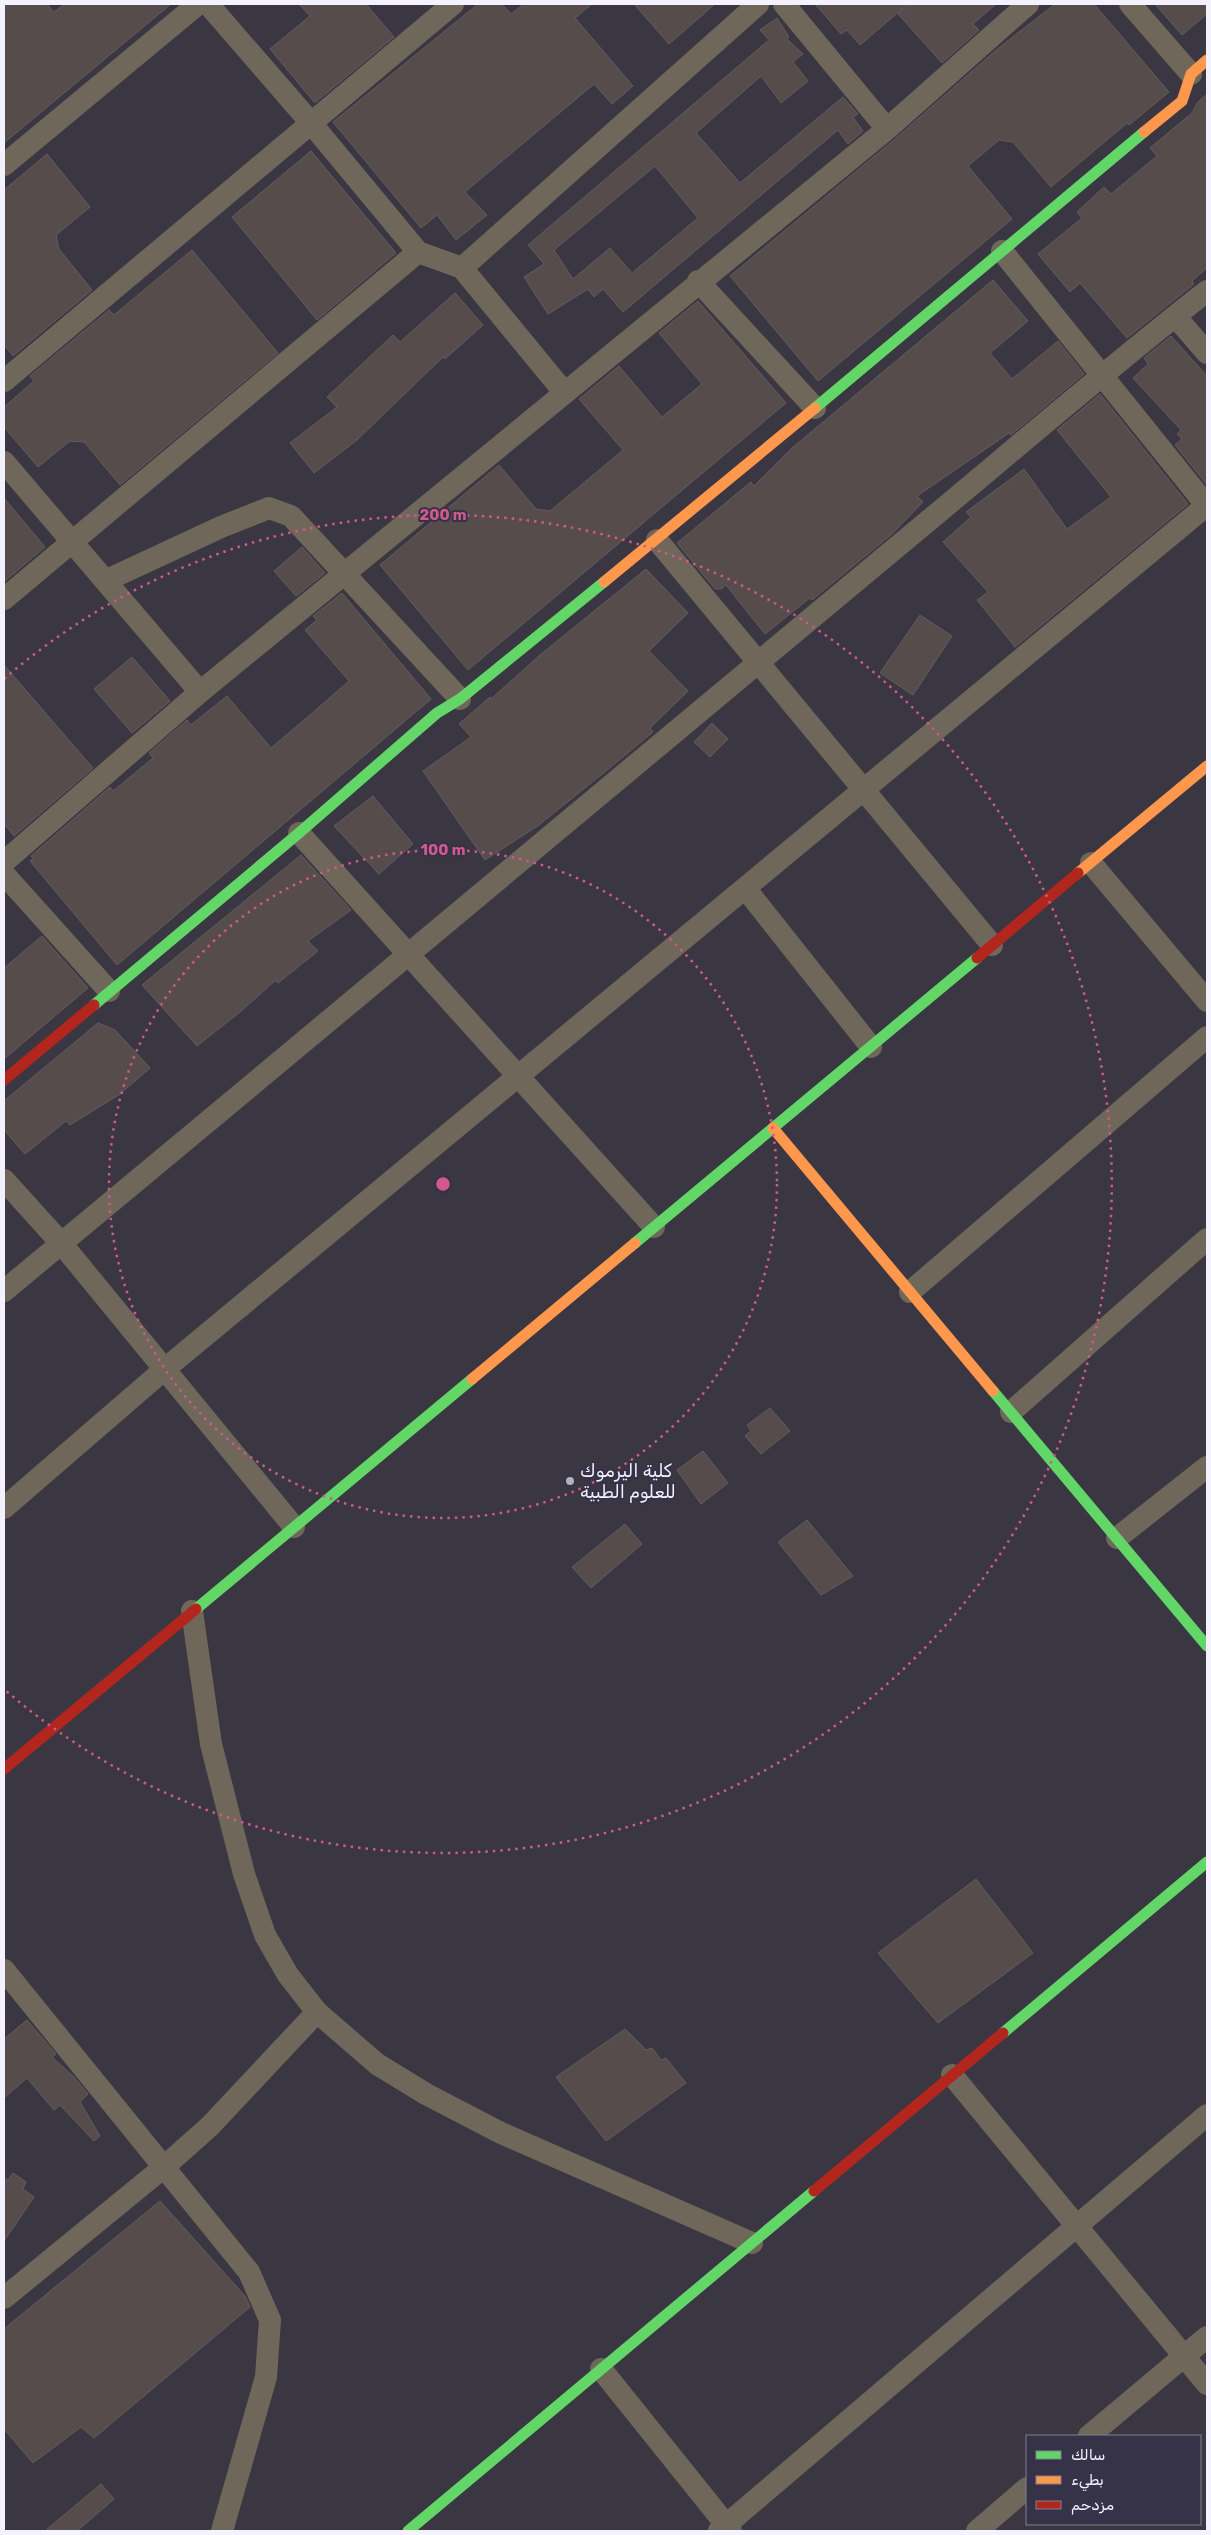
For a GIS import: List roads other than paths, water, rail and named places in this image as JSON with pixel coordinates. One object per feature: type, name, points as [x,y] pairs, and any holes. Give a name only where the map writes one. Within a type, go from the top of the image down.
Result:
[{"type":"street","points":[[4,165],[198,4]]},
{"type":"street","points":[[208,4],[311,122],[418,252],[462,268],[564,392]]},
{"type":"street","points":[[4,381],[453,4]]},
{"type":"street","points":[[462,268],[758,4]]},
{"type":"street","points":[[784,4],[887,129]]},
{"type":"street","points":[[4,862],[200,692],[887,129],[1028,4]]},
{"type":"street","points":[[4,1080],[299,833],[437,714],[460,698],[657,540],[1182,101],[1199,67],[1130,4]]},
{"type":"street","points":[[4,1508],[166,1368],[1207,506],[1002,251]]},
{"type":"street","points":[[4,599],[418,252]]},
{"type":"street","points":[[698,282],[815,408]]},
{"type":"street","points":[[4,1291],[214,1118],[408,952],[1207,291]]},
{"type":"street","points":[[1175,316],[1207,354]]},
{"type":"street","points":[[4,462],[107,580],[200,692]]},
{"type":"street","points":[[107,580],[221,527],[269,508],[291,516],[346,572],[460,698]]},
{"type":"street","points":[[657,540],[992,945]]},
{"type":"street","points":[[4,1769],[1207,766]]},
{"type":"street","points":[[299,833],[654,1227]]},
{"type":"street","points":[[1091,863],[1207,1001]]},
{"type":"street","points":[[4,874],[109,991]]},
{"type":"street","points":[[744,888],[871,1046]]},
{"type":"street","points":[[910,1292],[1207,1037]]},
{"type":"street","points":[[773,1128],[1207,1646]]},
{"type":"street","points":[[4,1180],[62,1243],[294,1527]]},
{"type":"street","points":[[1011,1412],[1207,1239]]},
{"type":"street","points":[[1117,1538],[1207,1467]]},
{"type":"street","points":[[192,1611],[211,1744],[244,1874],[265,1935],[288,1975],[317,2012],[377,2064],[426,2094],[501,2133],[752,2243]]},
{"type":"street","points":[[408,2531],[1207,1862]]},
{"type":"street","points":[[4,1970],[249,2272],[270,2320],[266,2377],[222,2531]]},
{"type":"street","points":[[4,2298],[164,2167],[210,2126],[317,2012]]},
{"type":"street","points":[[952,2075],[1076,2228],[1207,2384]]},
{"type":"street","points":[[601,2370],[725,2529],[1207,2115]]},
{"type":"street","points":[[1090,2435],[1207,2337]]},
{"type":"street","points":[[977,2531],[1026,2489]]},
{"type":"place","name":"كلية اليرموك للعلوم الطبية","points":[[570,1481]]}]
